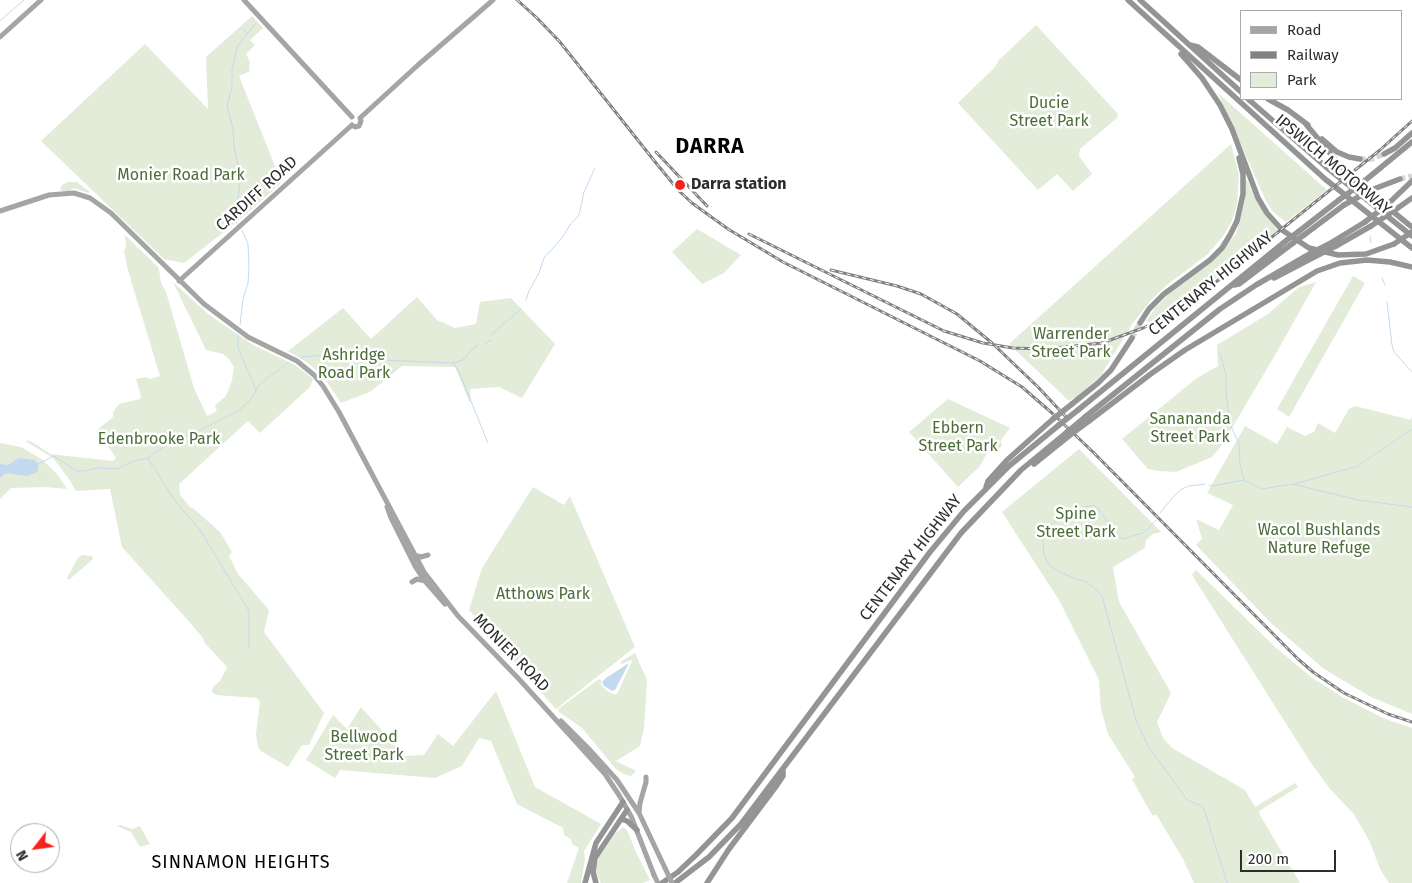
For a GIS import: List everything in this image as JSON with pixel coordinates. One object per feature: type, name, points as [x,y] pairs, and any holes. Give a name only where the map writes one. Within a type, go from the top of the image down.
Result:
[{"type":"highway","name":"IPSWICH MOTORWAY","points":[[1128,0],[1325,179],[1412,248]]},
{"type":"highway","points":[[1140,0],[1240,91]]},
{"type":"highway","points":[[1162,32],[1163,37],[1190,63],[1210,89],[1226,115],[1263,208],[1282,230],[1298,242],[1320,251],[1345,256],[1373,252],[1394,244],[1412,234]]},
{"type":"highway","points":[[1188,45],[1198,47],[1240,79]]},
{"type":"highway","name":"IPSWICH MOTORWAY","points":[[1249,100],[1325,166],[1412,234]]},
{"type":"highway","points":[[1270,100],[1288,110],[1305,123],[1333,149],[1349,157],[1360,159]]},
{"type":"highway","points":[[1305,123],[1349,176],[1412,227]]},
{"type":"highway","points":[[1384,154],[1395,148],[1412,133]]},
{"type":"highway","name":"CENTENARY HIGHWAY","points":[[662,883],[684,866],[732,818],[934,547],[985,489],[1059,424],[1290,242],[1412,142]]},
{"type":"highway","points":[[1140,323],[1164,294],[1210,260],[1222,248],[1230,235],[1240,210],[1243,194],[1238,146]]},
{"type":"highway","points":[[1301,233],[1371,190],[1400,179]]},
{"type":"highway","name":"CENTENARY HIGHWAY","points":[[674,883],[704,861],[734,832],[950,546],[990,501],[1016,476],[1210,316],[1256,285],[1313,252],[1368,224],[1412,181]]},
{"type":"highway","points":[[1256,285],[1263,284],[1336,246],[1368,224],[1395,210],[1412,198]]},
{"type":"highway","points":[[1087,419],[1185,350],[1316,271],[1340,263],[1367,260],[1390,262],[1412,268]]},
{"type":"highway","points":[[985,489],[988,481],[1028,439],[1098,383],[1111,370],[1132,338]]},
{"type":"highway","points":[[707,883],[729,849],[777,785],[782,776],[783,769]]},
{"type":"highway","points":[[585,883],[596,843],[623,802]]},
{"type":"highway","points":[[596,883],[593,872],[595,858],[627,810]]},
{"type":"highway","points":[[621,819],[627,821],[636,830]]},
{"type":"highway","points":[[657,883],[684,866]]},
{"type":"main road","points":[[0,37],[41,0]]},
{"type":"main road","points":[[244,0],[352,117],[360,118]]},
{"type":"main road","points":[[463,24],[488,0]]},
{"type":"main road","points":[[360,118],[463,24],[493,0]]},
{"type":"main road","points":[[352,117],[350,122],[355,127],[359,126],[362,121],[360,118]]},
{"type":"main road","name":"CARDIFF ROAD","points":[[179,280],[352,125]]},
{"type":"main road","name":"MONIER ROAD","points":[[0,211],[39,197],[64,194],[81,195],[100,204],[204,304],[241,331],[297,361],[320,381],[339,412],[424,572],[458,616]]},
{"type":"main road","name":"MONIER ROAD","points":[[384,498],[391,518],[410,557],[425,581],[602,771],[627,810],[657,883]]},
{"type":"main road","points":[[414,554],[421,557],[428,555]]},
{"type":"main road","points":[[412,582],[417,579],[425,581]]},
{"type":"main road","name":"MONIER ROAD","points":[[544,707],[594,754],[628,796],[639,813],[674,883]]},
{"type":"main road","points":[[639,813],[646,776]]},
{"type":"green space","name":"Monier Road Park","points":[[252,16],[263,28],[250,40],[255,45],[246,54],[250,62],[250,71],[239,76],[281,181],[280,184],[238,221],[184,263],[164,259],[41,141],[145,44],[208,109],[206,57]]},
{"type":"green space","name":"Ducie Street Park","points":[[1036,25],[1118,114],[1117,118],[1080,149],[1079,156],[1092,174],[1073,191],[1057,174],[1038,190],[958,103]]},
{"type":"green space","points":[[1218,93],[1327,190],[1286,222],[1274,213],[1266,201]]},
{"type":"green space","name":"Warrender Street Park","points":[[1231,144],[1239,175],[1237,204],[1232,221],[1223,236],[1208,254],[1167,285],[1152,299],[1133,323],[1101,375],[1075,399],[1073,398],[1069,401],[1009,344]]},
{"type":"green space","points":[[1246,178],[1256,200],[1277,230],[1190,299],[1167,314],[1150,322],[1146,321],[1169,294],[1212,262],[1236,234],[1242,211]]},
{"type":"green space","points":[[68,182],[77,182],[90,192],[74,188],[70,191],[61,191],[62,185]]},
{"type":"green space","points":[[697,229],[741,255],[724,273],[702,284],[672,252]]},
{"type":"green space","name":"Edenbrooke Park","points":[[125,235],[159,269],[161,283],[166,292],[194,388],[207,416],[217,411],[215,405],[226,396],[232,380],[234,367],[223,354],[206,350],[173,282],[208,314],[253,345],[295,365],[313,379],[310,387],[260,433],[248,421],[179,484],[180,495],[190,507],[220,532],[232,552],[229,556],[238,574],[269,610],[264,632],[324,713],[309,745],[302,745],[288,767],[261,751],[258,747],[256,734],[260,702],[257,698],[216,695],[212,692],[213,687],[220,681],[227,667],[122,547],[110,489],[76,491],[53,458],[27,442],[27,440],[50,454],[113,461],[116,458],[97,430],[113,417],[113,412],[119,404],[140,399],[141,396],[136,379],[147,377],[150,379],[160,376],[127,267],[124,250],[126,248]]},
{"type":"green space","points":[[1353,276],[1365,283],[1289,417],[1277,409]]},
{"type":"green space","name":"Sanananda Street Park","points":[[1316,282],[1222,445],[1212,457],[1176,472],[1148,469],[1122,439],[1197,378],[1218,366],[1217,345],[1268,314],[1299,287]]},
{"type":"green space","name":"Ashridge Road Park","points":[[417,297],[437,320],[455,328],[476,324],[480,302],[511,298],[555,344],[522,398],[499,387],[470,389],[470,403],[455,367],[402,366],[370,392],[341,403],[323,376],[308,363],[288,351],[343,308],[371,339]]},
{"type":"green space","name":"Ebbern Street Park","points":[[948,399],[1010,428],[1001,440],[1002,446],[997,449],[991,446],[980,466],[958,487],[909,432]]},
{"type":"green space","name":"Wacol Bushlands Nature Refuge","points":[[1355,406],[1411,420],[1412,415],[1412,714],[1371,697],[1324,669],[1271,623],[1196,545],[1202,539],[1196,519],[1219,530],[1233,505],[1207,493],[1245,426],[1277,444],[1287,427],[1305,436],[1314,432],[1318,423],[1335,433],[1349,409]]},
{"type":"green space","name":"Edenbrooke Park","points":[[0,443],[21,447],[43,460],[58,475],[67,489],[46,487],[11,488],[0,499]]},
{"type":"green space","name":"Spine Street Park","points":[[1079,449],[1161,532],[1153,534],[1146,540],[1145,548],[1113,567],[1119,602],[1171,693],[1157,722],[1163,738],[1172,748],[1245,790],[1255,807],[1295,783],[1298,787],[1259,811],[1300,883],[1194,883],[1183,859],[1156,814],[1153,816],[1144,801],[1132,779],[1135,777],[1108,734],[1101,709],[1099,680],[1059,600],[1002,512]]},
{"type":"green space","name":"Atthows Park","points":[[533,487],[564,505],[570,496],[635,647],[556,709],[469,610],[482,568]]},
{"type":"green space","points":[[82,555],[92,556],[93,559],[69,580],[67,578],[78,558]]},
{"type":"green space","points":[[1196,570],[1274,646],[1317,682],[1316,680],[1342,697],[1385,719],[1412,728],[1412,883],[1389,883],[1380,869],[1369,840],[1353,813],[1330,789],[1311,763],[1192,575]]},
{"type":"green space","points":[[635,653],[647,680],[644,728],[640,746],[616,761],[636,771],[631,776],[616,769],[582,728],[559,712],[558,709],[599,679],[601,680],[601,685],[606,690],[617,694],[632,661],[622,664],[620,662]]},
{"type":"green space","name":"Bellwood Street Park","points":[[496,691],[535,787],[601,824],[584,851],[585,859],[581,883],[567,883],[579,848],[572,844],[571,839],[564,835],[563,828],[517,804],[491,741],[479,738],[462,766],[435,778],[340,770],[335,778],[306,760],[333,715],[347,729],[361,707],[405,756],[424,755],[438,734],[453,746]]},
{"type":"green space","points":[[120,825],[132,829],[140,826],[150,844],[140,847],[131,832],[117,826]]},
{"type":"green space","points":[[623,827],[627,830],[650,880],[643,883],[601,883],[595,872],[599,857],[615,834]]},
{"type":"water","points":[[19,458],[35,460],[38,464],[38,470],[27,476],[6,473],[0,478],[0,464],[8,465]]},
{"type":"water","points":[[629,663],[615,690],[612,691],[604,686],[602,682],[606,678]]},
{"type":"waterway","points":[[0,21],[24,0]]},
{"type":"waterway","points":[[237,224],[234,216],[240,176],[233,129],[227,106],[232,87],[232,69],[238,45],[256,23]]},
{"type":"waterway","points":[[242,28],[247,33]]},
{"type":"waterway","points":[[526,300],[544,258],[579,215],[584,192],[595,168]]},
{"type":"waterway","points":[[240,325],[249,267],[248,244],[242,230]]},
{"type":"waterway","points":[[1370,236],[1371,243]]},
{"type":"waterway","points":[[1382,278],[1385,285]]},
{"type":"waterway","points":[[1387,302],[1394,352],[1412,372]]},
{"type":"waterway","points":[[491,335],[521,309]]},
{"type":"waterway","points":[[238,335],[238,348],[256,390]]},
{"type":"waterway","points":[[485,344],[491,340]]},
{"type":"waterway","points":[[352,358],[359,360],[370,355],[380,360],[453,363],[463,360],[478,345]]},
{"type":"waterway","points":[[1220,353],[1226,375],[1230,424],[1239,444],[1240,465],[1244,479]]},
{"type":"waterway","points":[[301,357],[345,355]]},
{"type":"waterway","points":[[38,464],[54,456],[77,471],[84,471],[98,468],[117,469],[133,461],[148,458],[176,438],[190,435],[240,410],[251,399],[260,384],[289,362]]},
{"type":"waterway","points":[[454,364],[488,443]]},
{"type":"waterway","points":[[1294,484],[1358,466],[1412,429]]},
{"type":"waterway","points":[[148,459],[153,467]]},
{"type":"waterway","points":[[155,469],[175,501],[200,530],[249,611],[249,648]]},
{"type":"waterway","points":[[1209,485],[1213,486],[1244,480],[1262,489],[1293,484],[1358,500],[1412,507]]},
{"type":"waterway","points":[[1160,513],[1182,489],[1205,484]]},
{"type":"waterway","points":[[1156,520],[1145,532],[1124,539],[1116,536],[1104,516],[1095,506],[1087,506],[1065,512],[1047,529],[1043,542],[1044,555],[1049,565],[1059,572],[1088,583],[1102,596],[1136,720],[1148,746],[1187,800],[1202,806],[1204,809],[1227,883]]},
{"type":"tunnel","points":[[1360,159],[1372,159],[1384,154]]},
{"type":"tunnel","points":[[1400,179],[1412,176]]},
{"type":"tunnel","points":[[1132,338],[1140,323]]},
{"type":"railway","points":[[517,0],[560,42],[656,163],[679,191],[692,203],[728,229],[783,262],[980,361],[1022,387],[1093,452],[1313,672],[1344,693],[1388,714],[1412,722]]},
{"type":"railway","points":[[749,234],[944,331],[983,343],[1013,348],[1046,349],[1102,343],[1174,314],[1380,150],[1412,121]]},
{"type":"railway","points":[[656,152],[707,206]]},
{"type":"railway","points":[[831,270],[897,286],[921,294],[957,314],[992,343],[1066,417]]},
{"type":"place","name":"Darra station","points":[[680,185]]},
{"type":"district","name":"DARRA","points":[[710,147]]},
{"type":"district","name":"SINNAMON HEIGHTS","points":[[241,863]]}]
